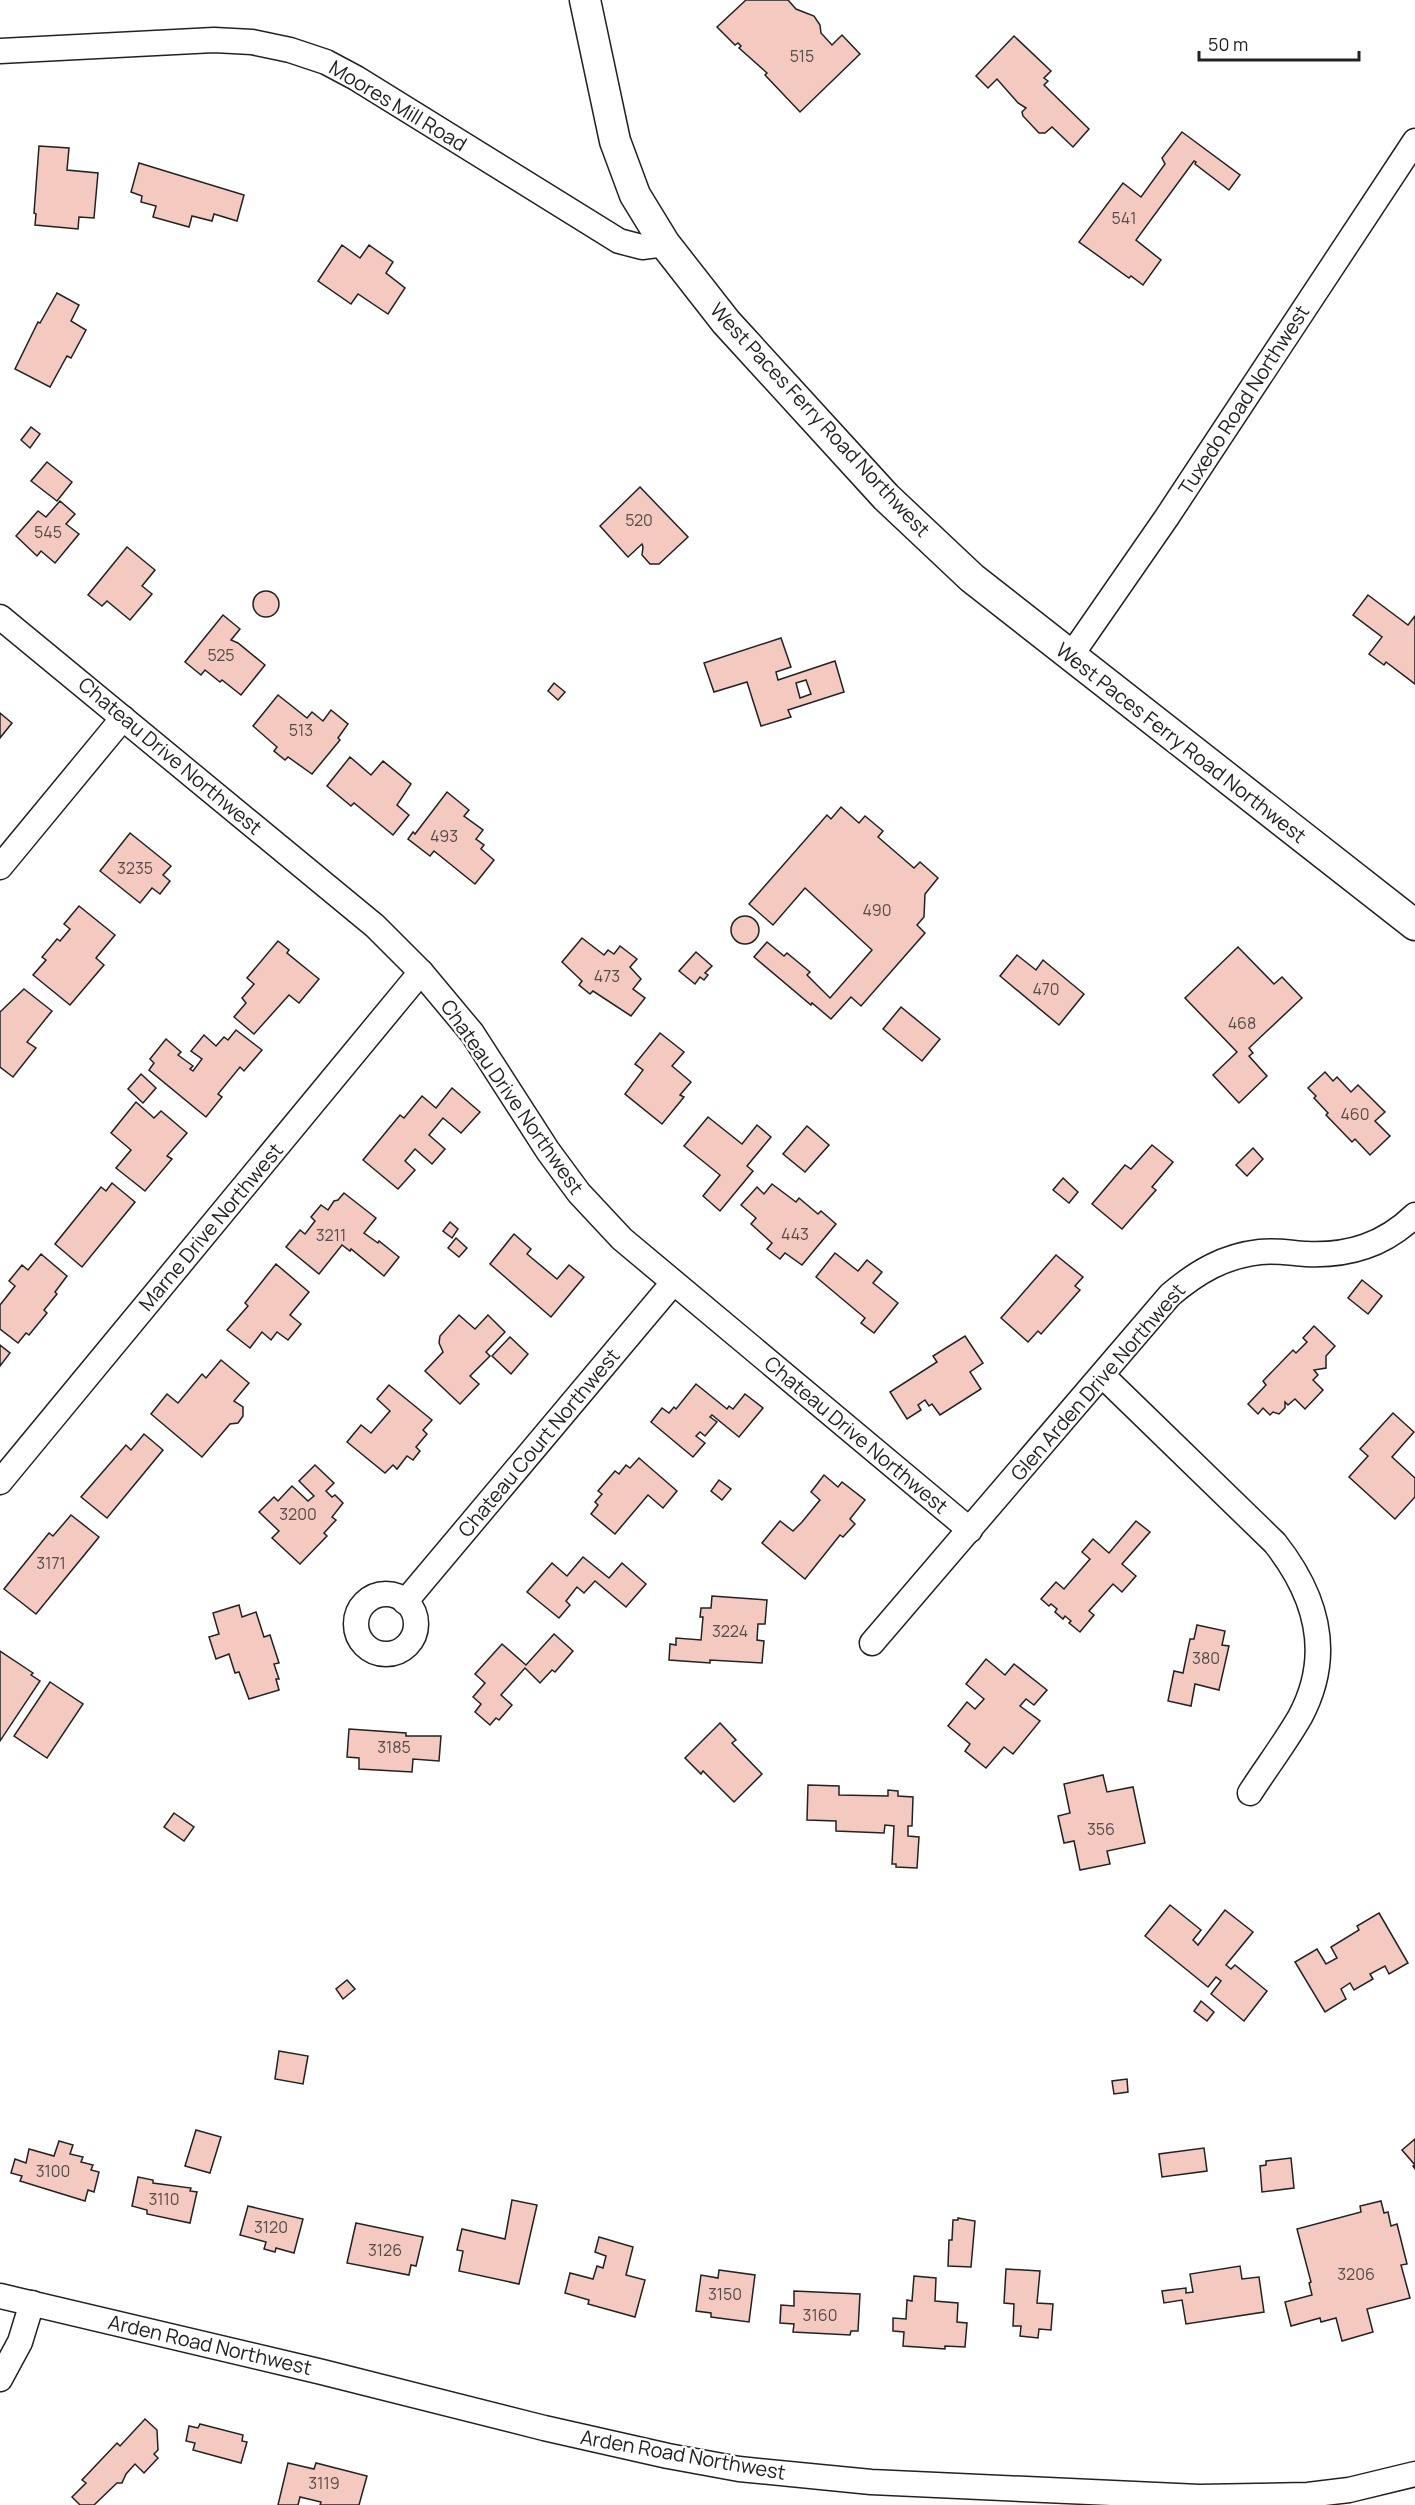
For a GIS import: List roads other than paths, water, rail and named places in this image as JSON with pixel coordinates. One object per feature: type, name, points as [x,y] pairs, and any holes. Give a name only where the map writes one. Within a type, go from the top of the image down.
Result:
[{"type":"main road","name":"West Paces Ferry Road Northwest","points":[[585,0],[615,141],[635,195],[664,244],[726,322],[886,497],[972,578],[1415,925]]},
{"type":"street","name":"Moores Mill Road","points":[[0,51],[214,40],[252,42],[290,50],[326,62],[356,78],[619,241],[642,247],[664,244]]},
{"type":"street","name":"Tuxedo Road Northwest","points":[[1070,657],[1167,517],[1415,141]]},
{"type":"street","name":"Chateau Drive Northwest","points":[[0,616],[375,926],[421,972],[472,1033],[548,1151],[579,1193],[622,1239],[970,1530]]},
{"type":"street","points":[[0,867],[123,718]]},
{"type":"street","name":"Marne Drive Northwest","points":[[0,1482],[421,972]]},
{"type":"street","name":"Glen Arden Drive Northwest","points":[[872,1643],[1170,1295],[1192,1277],[1212,1265],[1263,1251],[1343,1254],[1367,1247],[1390,1236],[1415,1215]]},
{"type":"street","name":"Chateau Court Northwest","points":[[405,1602],[673,1283]]},
{"type":"street","points":[[1102,1375],[1275,1543],[1294,1567],[1306,1590],[1317,1633],[1314,1679],[1300,1716],[1250,1794]]},
{"type":"street","name":"Arden Road Northwest","points":[[0,2296],[568,2433],[668,2456],[739,2469],[871,2482],[1199,2497],[1308,2495],[1349,2490],[1415,2474]]},
{"type":"street","points":[[0,2379],[20,2342],[32,2303]]}]
